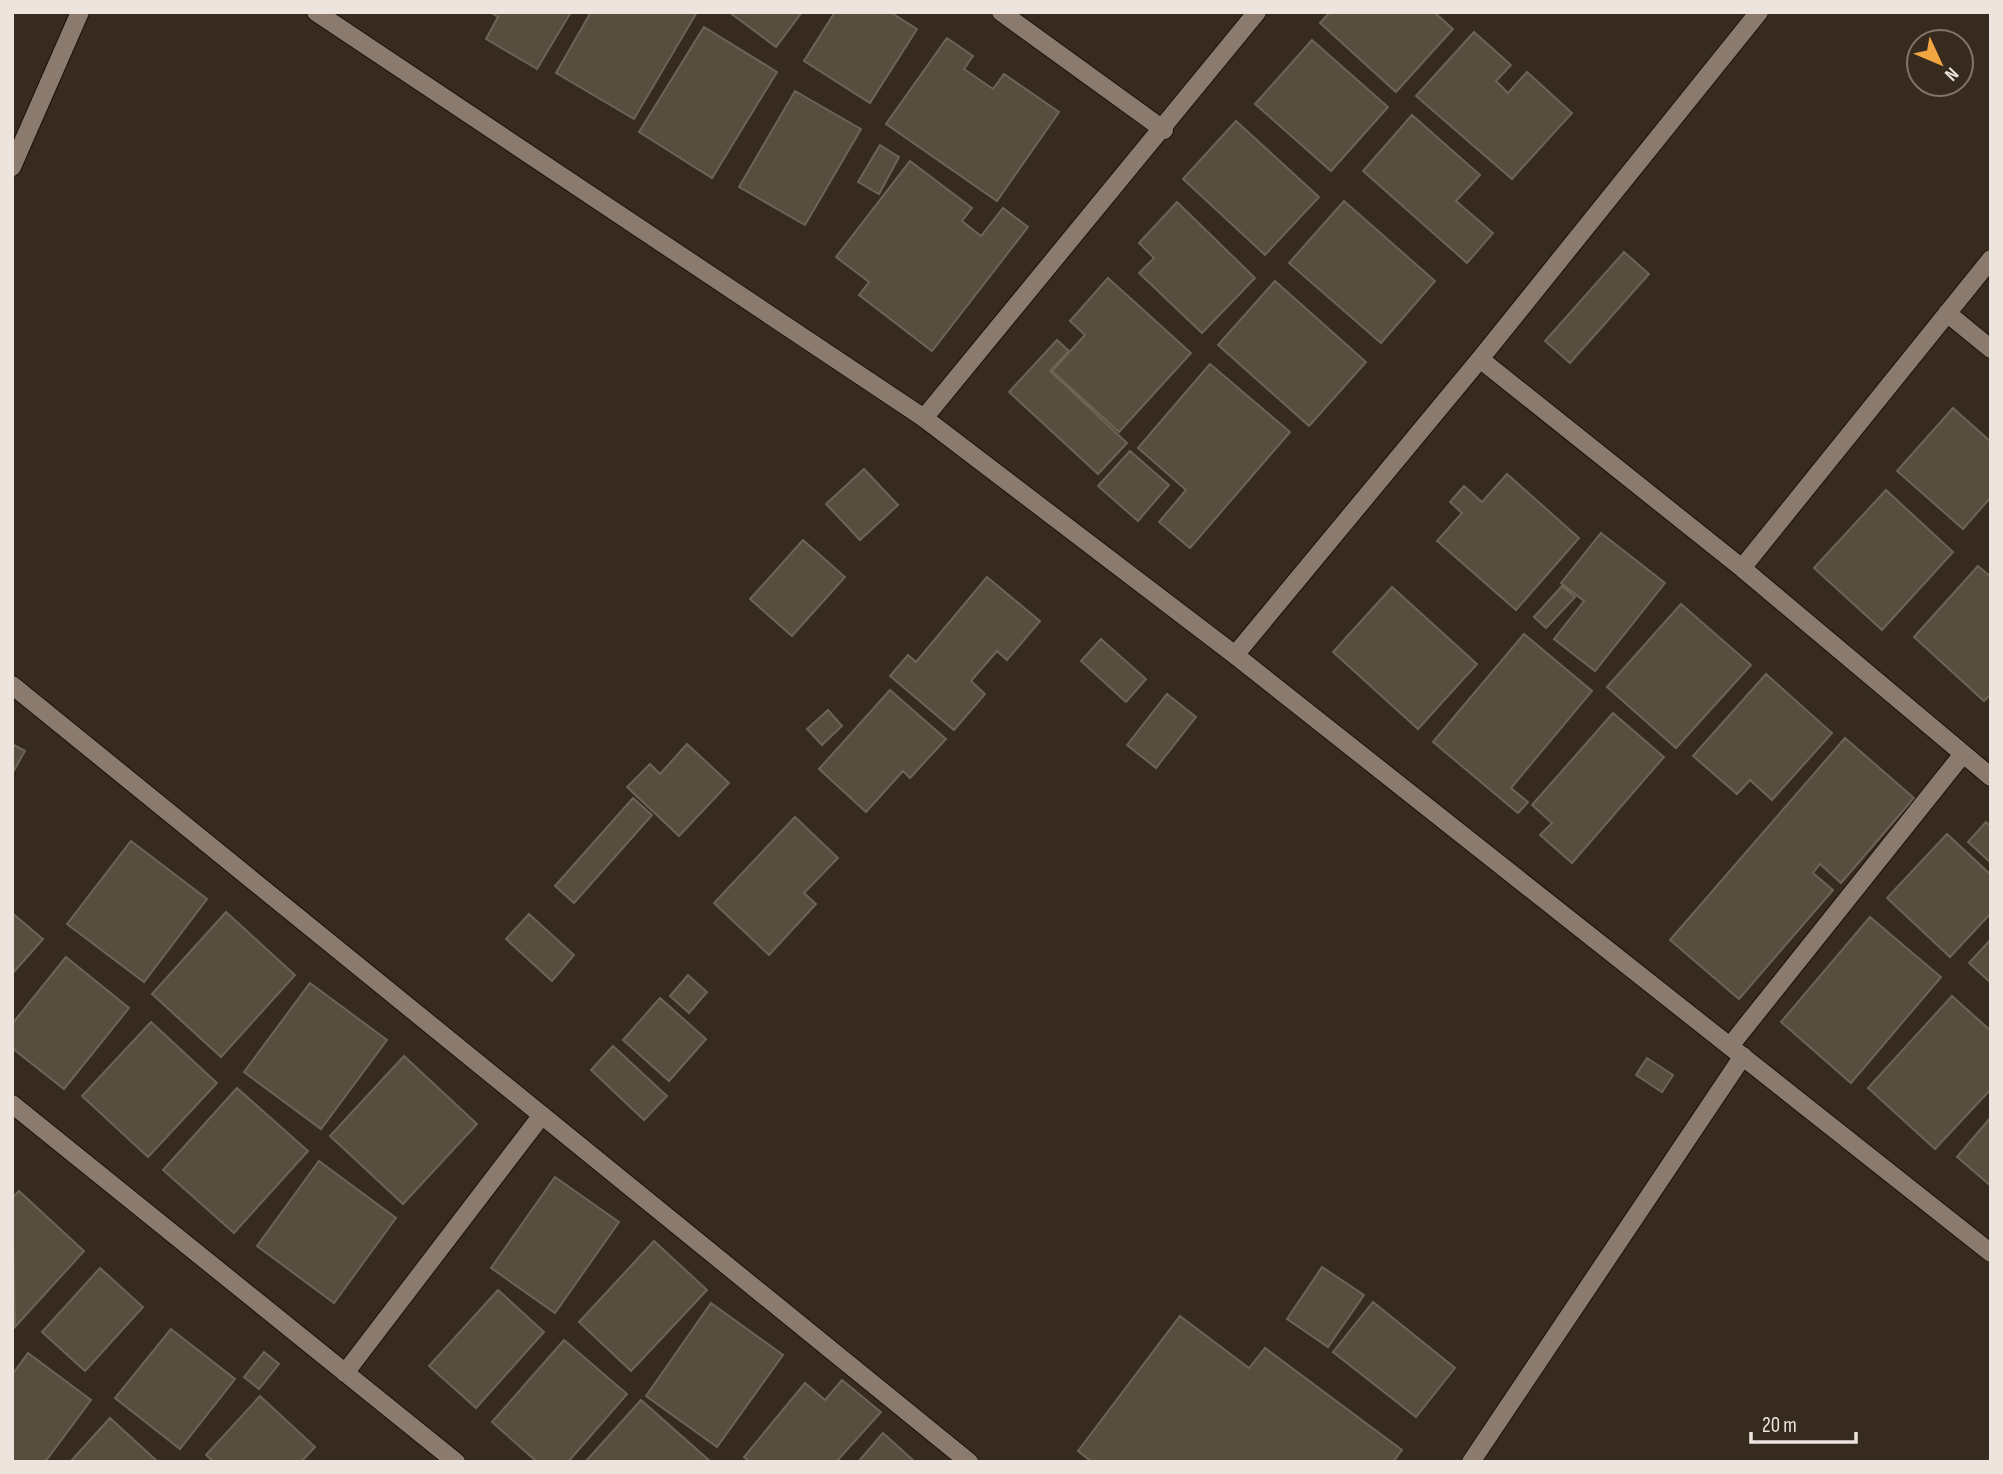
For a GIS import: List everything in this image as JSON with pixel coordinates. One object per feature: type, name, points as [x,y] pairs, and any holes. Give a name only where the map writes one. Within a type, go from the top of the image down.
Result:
[{"type":"street","points":[[12,167],[80,12]]},
{"type":"street","points":[[316,12],[924,418],[1235,654],[1991,1253]]},
{"type":"street","points":[[1002,12],[1164,130]]},
{"type":"street","points":[[924,418],[1164,130],[1257,12]]},
{"type":"street","points":[[1235,654],[1479,359],[1759,12]]},
{"type":"street","points":[[1742,568],[1991,259]]},
{"type":"street","points":[[1947,313],[1991,349]]},
{"type":"street","points":[[1479,359],[1742,568],[1991,777]]},
{"type":"street","points":[[12,685],[969,1462]]},
{"type":"street","points":[[1471,1462],[1737,1051],[1963,754]]},
{"type":"street","points":[[12,1104],[456,1462]]},
{"type":"street","points":[[345,1373],[542,1115]]},
{"type":"building","points":[[490,12],[571,12],[537,69],[486,39],[498,17]]},
{"type":"building","points":[[591,12],[697,12],[634,119],[556,73]]},
{"type":"building","points":[[729,12],[802,12],[776,47]]},
{"type":"building","points":[[835,12],[890,12],[917,29],[870,103],[804,61]]},
{"type":"building","points":[[1330,12],[1434,12],[1453,29],[1396,92],[1320,23]]},
{"type":"building","points":[[704,27],[777,72],[712,178],[639,132]]},
{"type":"building","points":[[1474,32],[1511,65],[1496,81],[1508,93],[1527,72],[1572,113],[1512,179],[1416,96]]},
{"type":"building","points":[[947,38],[973,56],[964,69],[993,89],[1004,74],[1059,112],[997,201],[886,124]]},
{"type":"building","points":[[1312,40],[1388,107],[1331,171],[1255,104]]},
{"type":"building","points":[[795,91],[861,129],[805,225],[739,187]]},
{"type":"building","points":[[1412,115],[1480,175],[1456,201],[1493,233],[1467,263],[1363,171]]},
{"type":"building","points":[[1236,121],[1319,197],[1265,255],[1183,179]]},
{"type":"building","points":[[880,145],[899,157],[879,194],[858,182]]},
{"type":"building","points":[[910,161],[972,208],[962,221],[981,236],[1003,208],[1028,227],[932,351],[859,295],[869,282],[836,257]]},
{"type":"building","points":[[1344,201],[1435,281],[1381,343],[1289,263]]},
{"type":"building","points":[[1177,202],[1255,278],[1202,333],[1139,273],[1154,258],[1139,243]]},
{"type":"building","points":[[1624,252],[1649,274],[1570,363],[1545,341]]},
{"type":"building","points":[[1108,278],[1191,353],[1119,432],[1052,371],[1085,335],[1070,321]]},
{"type":"building","points":[[1275,281],[1366,362],[1309,426],[1218,345]]},
{"type":"building","points":[[1057,340],[1069,351],[1050,371],[1127,443],[1098,474],[1009,392]]},
{"type":"building","points":[[1210,364],[1290,432],[1190,548],[1159,522],[1186,490],[1138,448]]},
{"type":"building","points":[[1953,408],[1991,442],[1991,497],[1963,529],[1897,471]]},
{"type":"building","points":[[1130,451],[1169,485],[1138,521],[1098,486]]},
{"type":"building","points":[[864,469],[898,505],[860,540],[826,504]]},
{"type":"building","points":[[1507,474],[1579,538],[1516,610],[1437,541],[1462,513],[1450,502],[1464,486],[1482,502]]},
{"type":"building","points":[[1886,490],[1953,552],[1882,630],[1814,568]]},
{"type":"building","points":[[1601,533],[1665,583],[1595,671],[1554,639],[1584,601],[1561,583]]},
{"type":"building","points":[[803,540],[845,577],[792,636],[750,599]]},
{"type":"building","points":[[1978,566],[1991,577],[1991,694],[1984,701],[1914,637]]},
{"type":"building","points":[[987,577],[1040,621],[1007,660],[997,651],[971,681],[985,694],[954,730],[890,676],[908,655],[916,662]]},
{"type":"building","points":[[1562,586],[1575,597],[1546,628],[1534,617]]},
{"type":"building","points":[[1392,587],[1477,664],[1418,729],[1333,652]]},
{"type":"building","points":[[1681,604],[1751,665],[1676,748],[1607,687]]},
{"type":"building","points":[[1524,634],[1592,691],[1511,788],[1528,802],[1518,813],[1433,742]]},
{"type":"building","points":[[1101,639],[1146,679],[1126,702],[1081,661]]},
{"type":"building","points":[[1766,674],[1832,733],[1772,800],[1750,780],[1737,794],[1693,756]]},
{"type":"building","points":[[890,690],[946,739],[910,778],[903,771],[866,812],[819,769]]},
{"type":"building","points":[[1167,694],[1196,717],[1156,768],[1127,745]]},
{"type":"building","points":[[828,710],[842,726],[822,745],[807,729]]},
{"type":"building","points":[[1613,713],[1664,757],[1572,863],[1540,835],[1552,823],[1532,805]]},
{"type":"building","points":[[1845,738],[1914,798],[1841,883],[1820,864],[1813,873],[1833,890],[1739,999],[1670,940]]},
{"type":"building","points":[[12,744],[25,751],[12,774]]},
{"type":"building","points":[[687,744],[729,783],[679,836],[627,787],[650,764],[660,774]]},
{"type":"building","points":[[633,798],[652,815],[574,903],[555,886]]},
{"type":"building","points":[[795,817],[838,858],[804,893],[816,904],[769,955],[714,903]]},
{"type":"building","points":[[1986,822],[1991,827],[1991,863],[1968,842]]},
{"type":"building","points":[[1947,834],[1991,875],[1991,913],[1950,957],[1887,898]]},
{"type":"building","points":[[131,841],[207,899],[144,982],[67,924]]},
{"type":"building","points":[[226,912],[295,975],[221,1057],[152,994]]},
{"type":"building","points":[[12,913],[43,939],[12,974]]},
{"type":"building","points":[[529,914],[574,955],[552,981],[506,939]]},
{"type":"building","points":[[1870,917],[1941,977],[1851,1083],[1781,1022]]},
{"type":"building","points":[[1991,939],[1991,983],[1969,963]]},
{"type":"building","points":[[66,957],[129,1008],[64,1089],[12,1048],[12,1024]]},
{"type":"building","points":[[688,975],[707,992],[689,1013],[670,996]]},
{"type":"building","points":[[310,983],[387,1040],[321,1129],[244,1072]]},
{"type":"building","points":[[1952,996],[1991,1031],[1991,1089],[1935,1149],[1868,1088]]},
{"type":"building","points":[[660,998],[706,1039],[669,1081],[623,1040]]},
{"type":"building","points":[[151,1022],[217,1083],[148,1157],[82,1096]]},
{"type":"building","points":[[613,1046],[667,1096],[644,1120],[591,1070]]},
{"type":"building","points":[[404,1056],[477,1124],[403,1204],[330,1136]]},
{"type":"building","points":[[1647,1058],[1673,1075],[1662,1092],[1636,1075]]},
{"type":"building","points":[[237,1088],[308,1151],[234,1233],[163,1170]]},
{"type":"building","points":[[1991,1117],[1991,1186],[1957,1157]]},
{"type":"building","points":[[319,1161],[396,1218],[334,1303],[257,1246]]},
{"type":"building","points":[[555,1177],[619,1222],[555,1313],[491,1268]]},
{"type":"building","points":[[19,1191],[84,1251],[15,1327],[12,1198]]},
{"type":"building","points":[[654,1241],[707,1290],[631,1371],[579,1322]]},
{"type":"building","points":[[1322,1267],[1364,1295],[1328,1347],[1287,1319]]},
{"type":"building","points":[[100,1268],[143,1307],[85,1371],[42,1332]]},
{"type":"building","points":[[498,1290],[544,1332],[476,1408],[429,1366]]},
{"type":"building","points":[[1373,1302],[1455,1368],[1416,1417],[1333,1352]]},
{"type":"building","points":[[711,1303],[783,1355],[717,1447],[646,1396]]},
{"type":"building","points":[[1180,1316],[1249,1368],[1265,1348],[1402,1450],[1393,1462],[1092,1462],[1078,1451]]},
{"type":"building","points":[[171,1329],[235,1379],[180,1449],[115,1398]]},
{"type":"building","points":[[564,1340],[627,1394],[568,1462],[537,1462],[492,1422]]},
{"type":"building","points":[[264,1352],[279,1364],[259,1389],[244,1377]]},
{"type":"building","points":[[28,1353],[91,1400],[45,1462],[12,1462],[12,1375]]},
{"type":"building","points":[[842,1380],[881,1412],[836,1462],[750,1462],[744,1457],[805,1383],[825,1400]]},
{"type":"building","points":[[260,1396],[315,1447],[301,1462],[214,1462],[206,1455]]},
{"type":"building","points":[[641,1400],[711,1462],[586,1461]]},
{"type":"building","points":[[110,1418],[158,1462],[70,1462]]},
{"type":"building","points":[[883,1433],[915,1462],[858,1462]]}]
